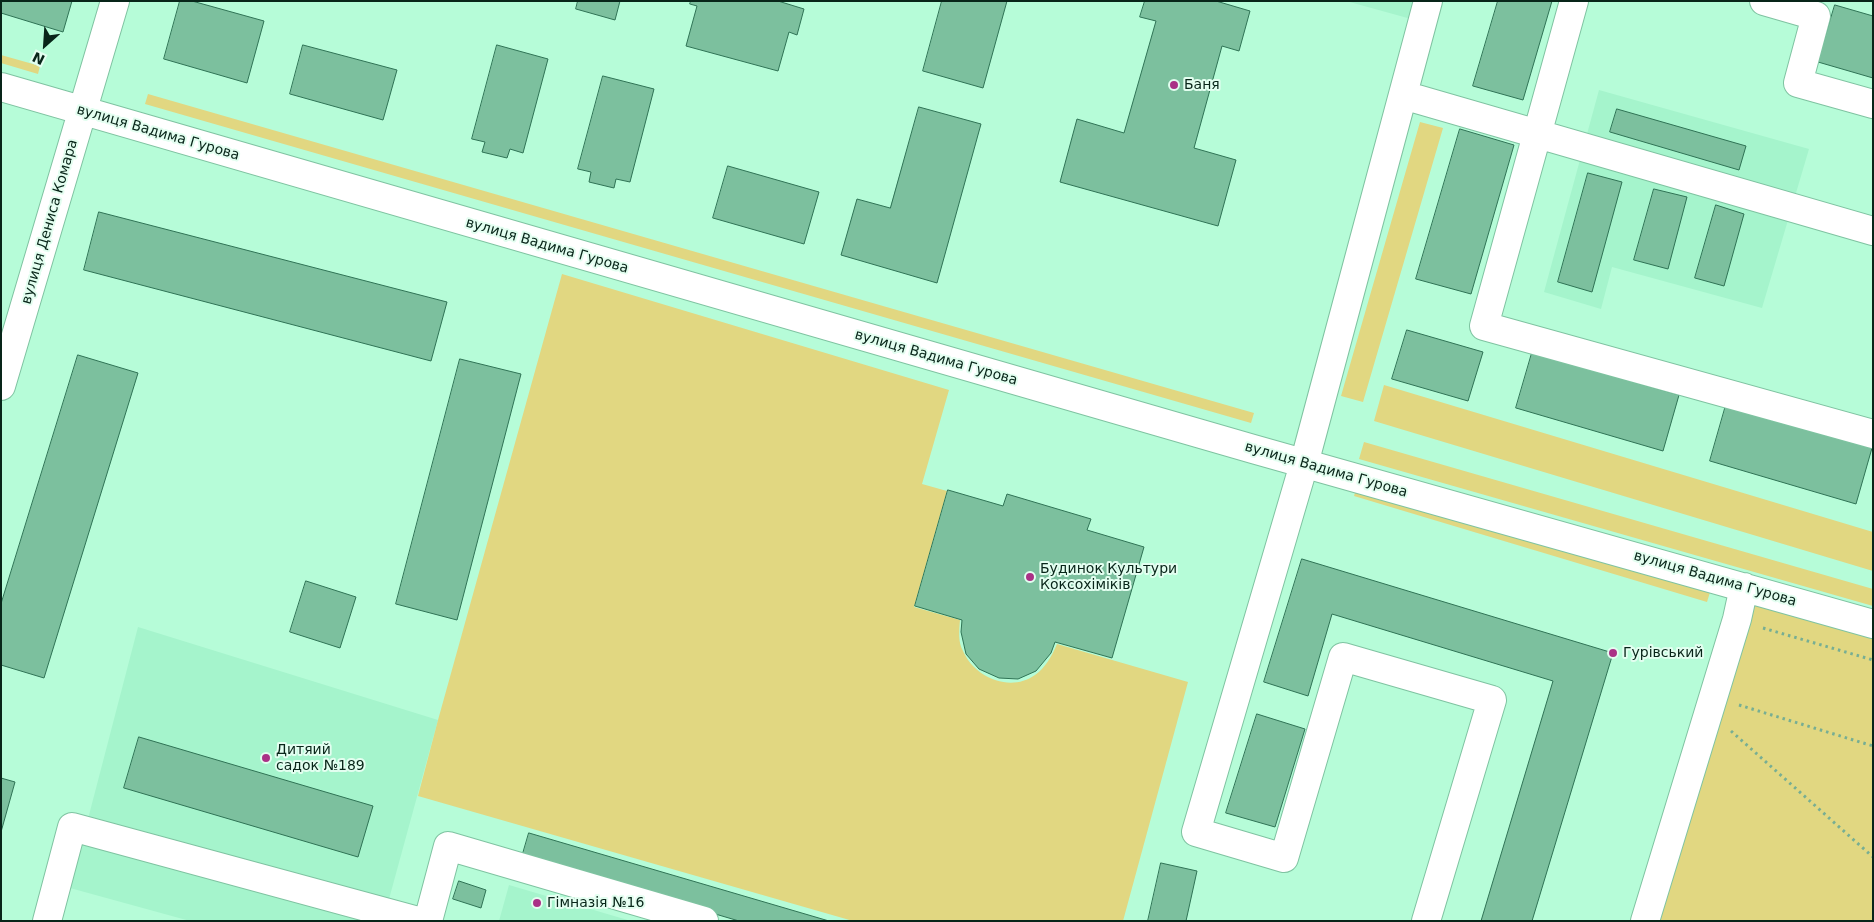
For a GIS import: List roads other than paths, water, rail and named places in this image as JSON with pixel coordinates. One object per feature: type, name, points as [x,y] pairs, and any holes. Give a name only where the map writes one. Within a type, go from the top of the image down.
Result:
[{"type":"street","name":"вулиця Дениса Комара","points":[[1,386],[115,1]]},
{"type":"street","points":[[1426,921],[1492,700],[1342,657],[1284,858],[1196,832],[1304,464],[1428,1]]},
{"type":"street","points":[[1574,1],[1484,326],[1873,434]]},
{"type":"street","points":[[1764,1],[1816,16],[1798,83],[1873,104]]},
{"type":"street","name":"вулиця Вадима Гурова","points":[[1,87],[82,112],[1304,464],[1873,624]]},
{"type":"street","points":[[1403,95],[1873,231]]},
{"type":"street","points":[[1645,921],[1736,620],[1744,587]]},
{"type":"street","points":[[47,921],[72,827],[418,921]]},
{"type":"street","points":[[428,921],[448,846],[704,921]]},
{"type":"place","name":"Баня","points":[[1174,85]]},
{"type":"place","name":"Будинок Культури Коксохіміків","points":[[1030,577]]},
{"type":"place","name":"Гурівський","points":[[1613,653]]},
{"type":"place","name":"Дитяий садок №189","points":[[266,758]]},
{"type":"place","name":"Гімназія №16","points":[[537,903]]}]
